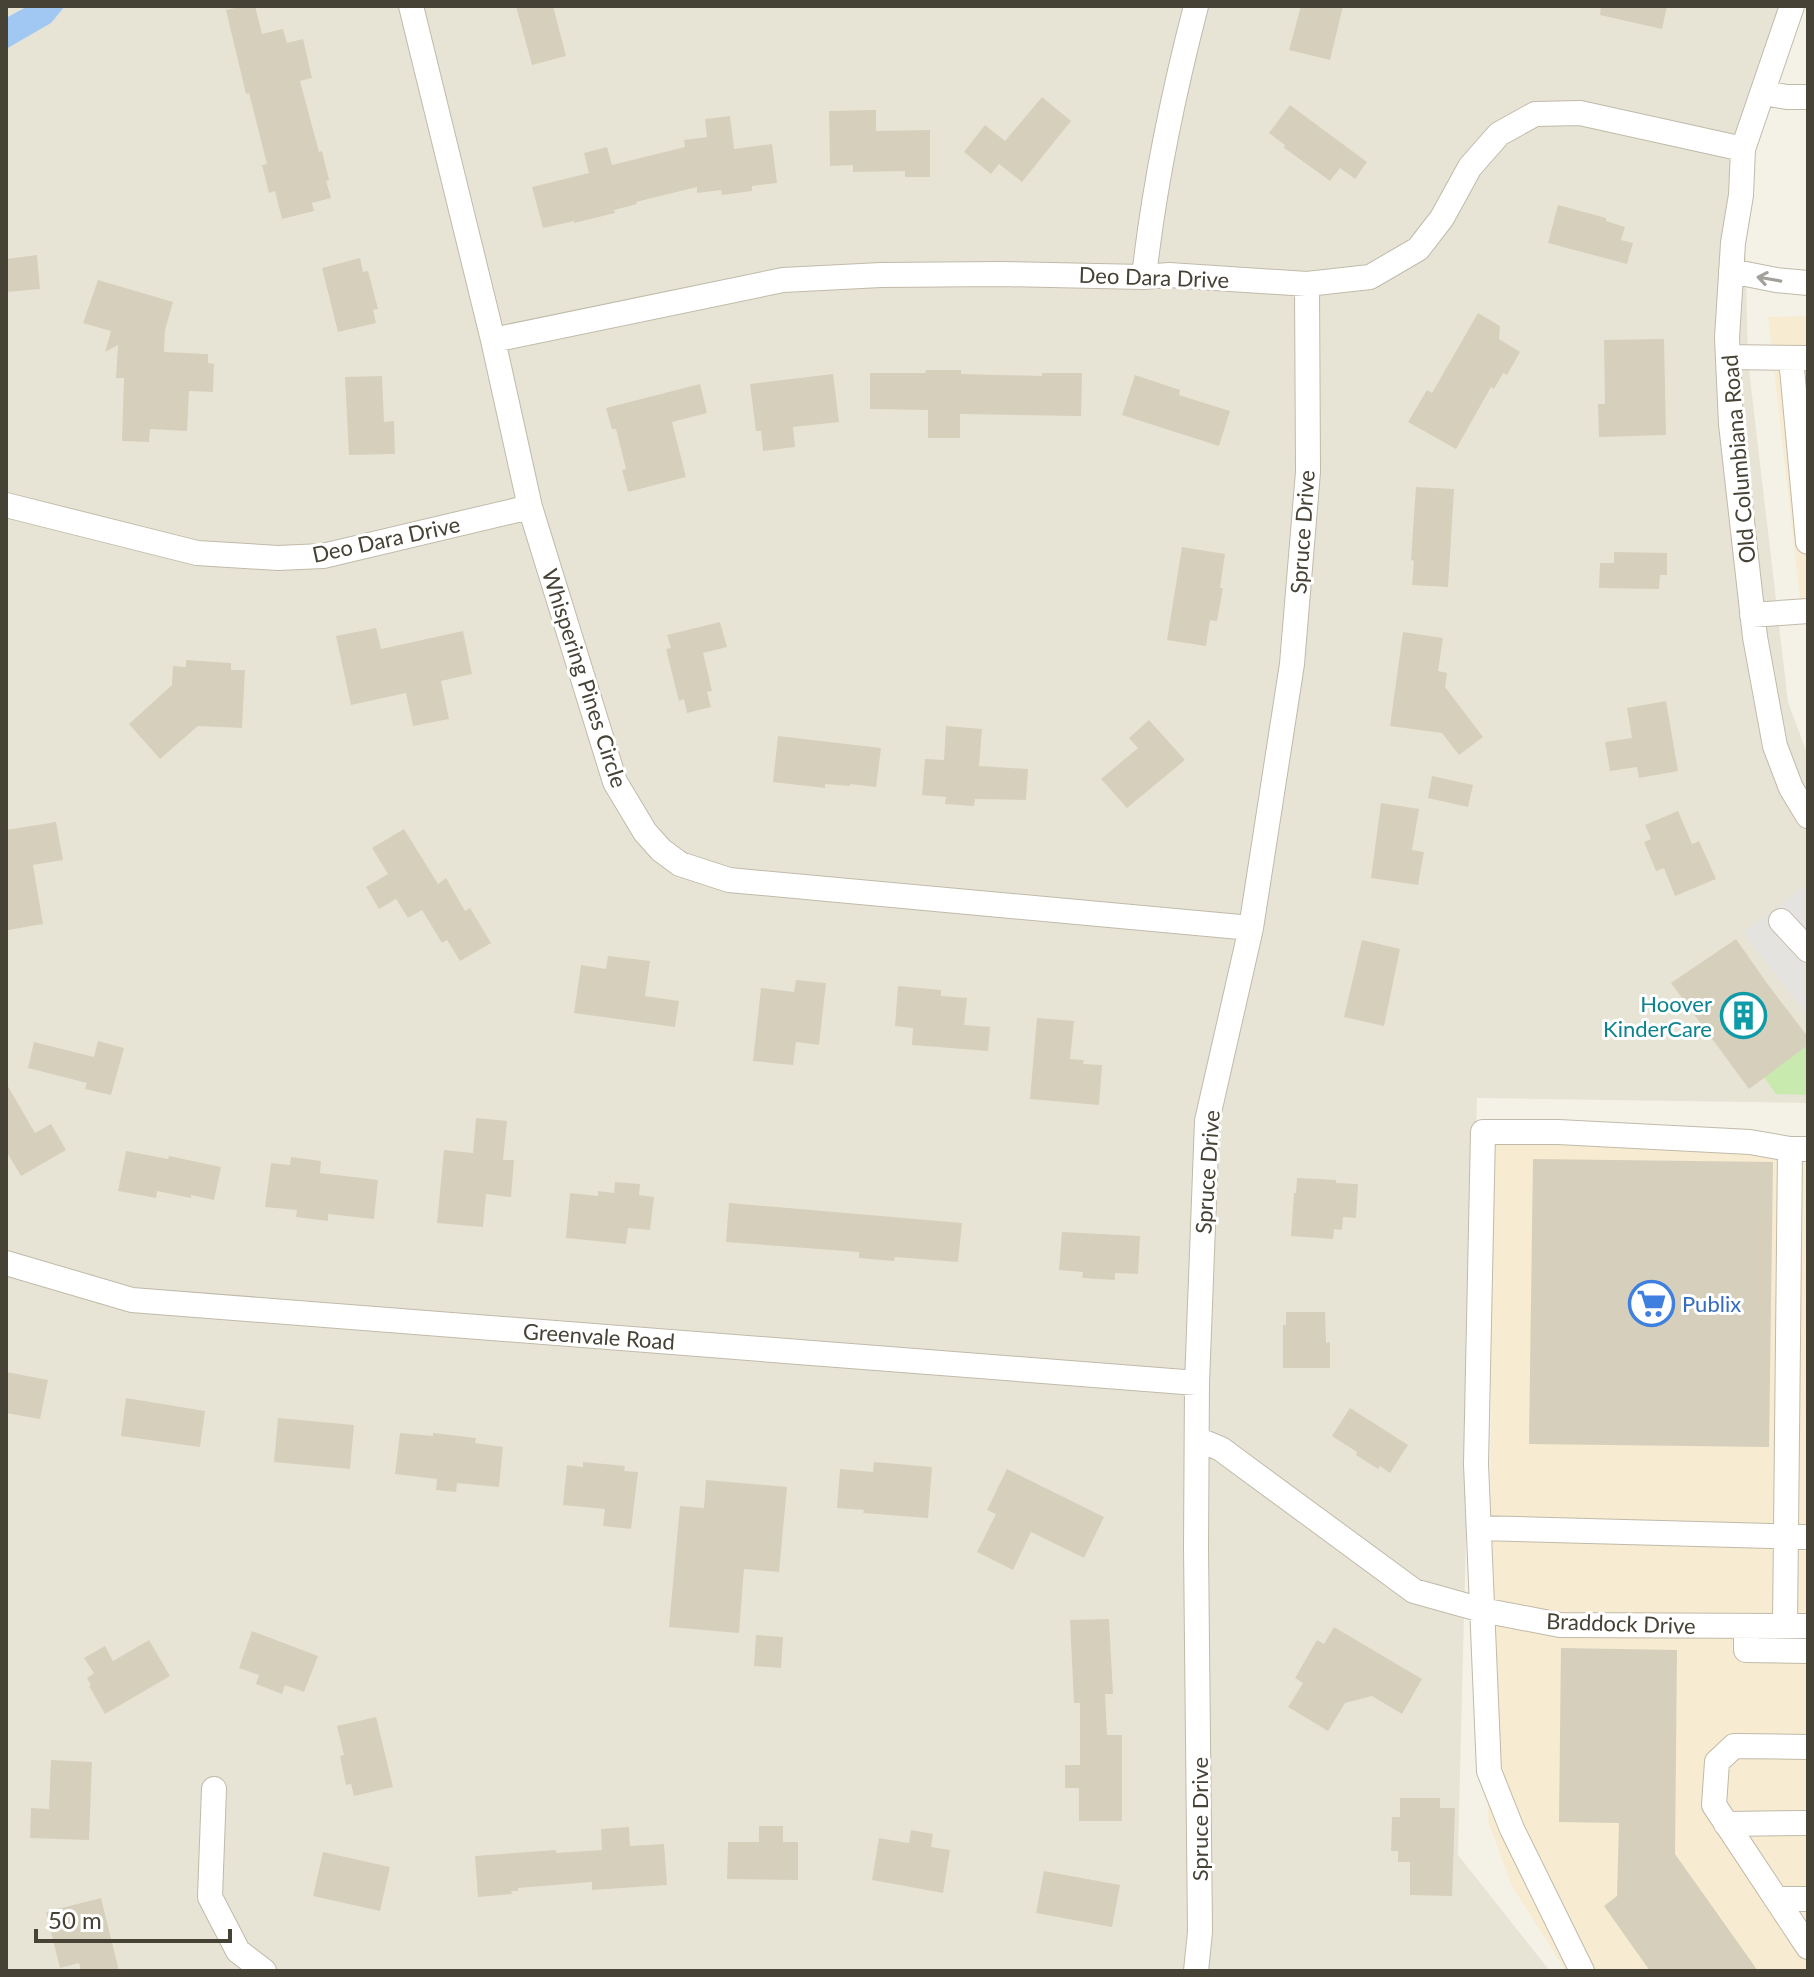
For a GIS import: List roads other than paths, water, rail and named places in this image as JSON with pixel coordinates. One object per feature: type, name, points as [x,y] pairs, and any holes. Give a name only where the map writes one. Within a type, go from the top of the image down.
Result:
[{"type":"street","name":"Whispering Pines Circle","points":[[411,6],[493,340],[530,507],[615,782],[645,832],[661,850],[680,864],[729,880],[1251,928]]},
{"type":"street","points":[[1144,277],[1150,222],[1196,6]]},
{"type":"street","name":"Old Columbiana Road","points":[[1792,6],[1743,149],[1727,338],[1731,424],[1755,637],[1775,746],[1797,771],[1791,788],[1808,816]]},
{"type":"street","points":[[1763,93],[1808,97]]},
{"type":"street","name":"Deo Dara Drive","points":[[493,340],[783,280],[881,275],[1169,275],[1307,284],[1370,277],[1418,249],[1442,218],[1470,167],[1499,134],[1535,114],[1580,113],[1743,149]]},
{"type":"street","points":[[1731,271],[1808,283]]},
{"type":"street","name":"Spruce Drive","points":[[1196,1971],[1200,1932],[1197,1383],[1207,1121],[1251,928],[1292,664],[1308,472],[1307,284]]},
{"type":"street","points":[[1728,357],[1800,358],[1808,542]]},
{"type":"street","name":"Deo Dara Drive","points":[[6,505],[197,553],[278,558],[323,556],[530,507]]},
{"type":"street","points":[[1752,615],[1808,611]]},
{"type":"street","points":[[1781,921],[1808,950]]},
{"type":"street","points":[[1582,1971],[1512,1829],[1489,1771],[1476,1464],[1483,1132],[1558,1132],[1750,1142],[1799,1149],[1797,1626]]},
{"type":"street","name":"Greenvale Road","points":[[6,1263],[132,1300],[1197,1383]]},
{"type":"street","name":"Braddock Drive","points":[[1197,1439],[1221,1449],[1414,1591],[1482,1610],[1560,1625],[1797,1626]]},
{"type":"street","points":[[1479,1528],[1797,1537]]},
{"type":"street","points":[[1746,1626],[1746,1650],[1808,1651]]},
{"type":"street","points":[[1808,1747],[1734,1746],[1717,1762],[1714,1805],[1808,1947]]},
{"type":"street","points":[[214,1789],[210,1897],[238,1951],[264,1971]]},
{"type":"street","points":[[1726,1824],[1808,1823]]},
{"type":"street","points":[[1776,1899],[1808,1899]]},
{"type":"water","points":[[28,6],[65,6],[51,23],[6,49],[6,18]]},
{"type":"place","name":"Hoover KinderCare","points":[[1743,1016]]},
{"type":"place","name":"Publix","points":[[1651,1303]]}]
